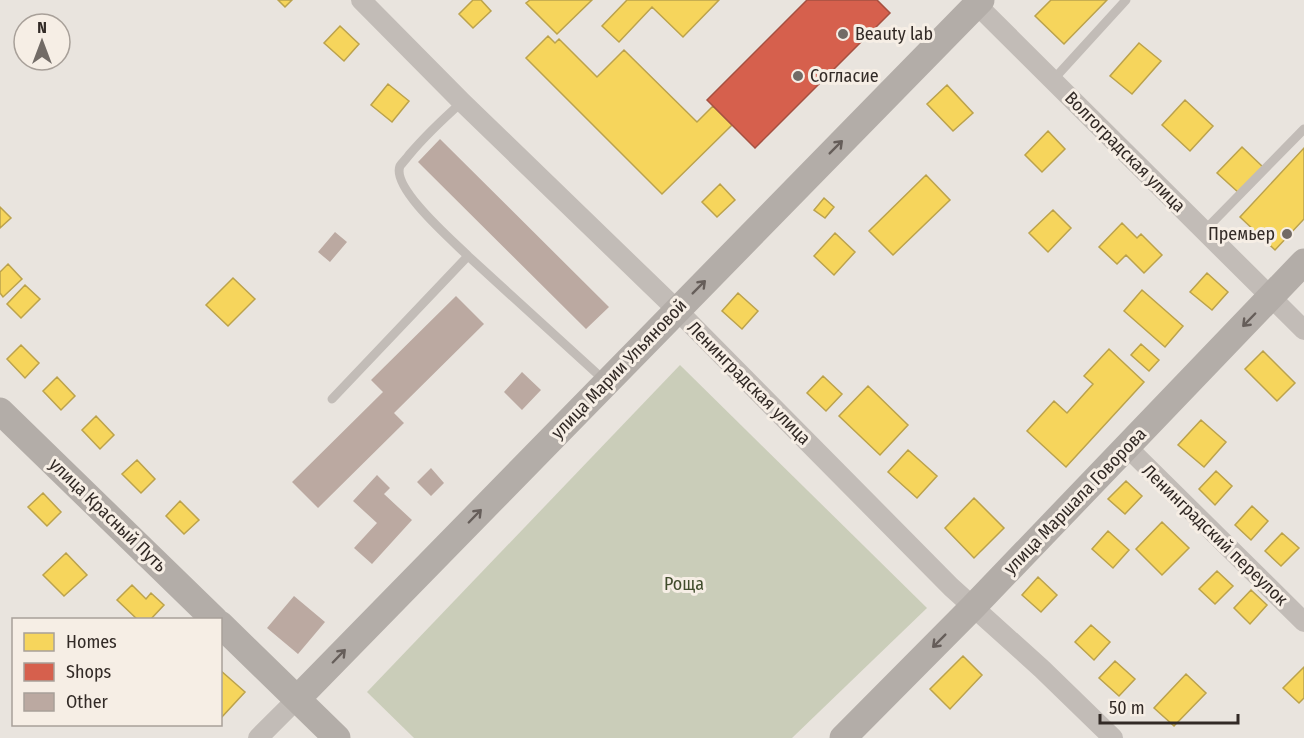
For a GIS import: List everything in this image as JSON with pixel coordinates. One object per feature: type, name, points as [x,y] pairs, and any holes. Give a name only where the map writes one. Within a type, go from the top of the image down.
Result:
[{"type":"street","name":"Ленинградская улица","points":[[361,0],[462,102],[676,309],[973,607],[1042,669],[1113,738]]},
{"type":"street","name":"Волгоградская улица","points":[[977,1],[1304,330]]},
{"type":"street","name":"улица Марии Ульяновой","points":[[258,738],[977,1]]},
{"type":"street","name":"улица Маршала Говорова","points":[[843,738],[973,607],[1304,262]]},
{"type":"street","name":"улица Красный Путь","points":[[0,411],[213,618]]},
{"type":"street","name":"Ленинградский переулок","points":[[1127,447],[1304,622]]},
{"type":"street","points":[[222,626],[337,738]]},
{"type":"lane","points":[[1053,80],[1126,0]]},
{"type":"lane","points":[[462,102],[421,141],[400,166],[399,176],[402,185],[415,202],[468,256],[606,382]]},
{"type":"lane","points":[[1204,231],[1304,129]]},
{"type":"lane","points":[[332,399],[468,256]]},
{"type":"green space","name":"Роща","points":[[680,365],[927,608],[792,738],[414,738],[367,692]]},
{"type":"building: Homes","points":[[278,0],[292,0],[285,7]]},
{"type":"building: Homes","points":[[473,0],[481,0],[491,11],[473,28],[459,14]]},
{"type":"building: Homes","points":[[530,0],[592,0],[557,34],[526,3]]},
{"type":"building: Homes","points":[[627,0],[719,0],[683,37],[652,7],[619,42],[602,26]]},
{"type":"building: Homes","points":[[1051,0],[1107,0],[1064,44],[1035,16]]},
{"type":"building: Homes","points":[[340,26],[359,44],[344,61],[324,43]]},
{"type":"building: Homes","points":[[548,36],[555,43],[559,39],[597,77],[624,50],[697,122],[713,106],[732,125],[662,194],[526,58]]},
{"type":"building: Homes","points":[[1139,43],[1161,61],[1132,94],[1110,76]]},
{"type":"building: Homes","points":[[388,84],[409,101],[392,122],[371,105]]},
{"type":"building: Homes","points":[[947,85],[973,113],[953,131],[927,104]]},
{"type":"building: Homes","points":[[1185,100],[1213,126],[1190,151],[1162,125]]},
{"type":"building: Homes","points":[[1048,131],[1065,149],[1042,172],[1025,155]]},
{"type":"building: Homes","points":[[1242,147],[1264,168],[1239,193],[1217,173]]},
{"type":"building: Homes","points":[[1304,148],[1304,219],[1275,250],[1240,217]]},
{"type":"building: Homes","points":[[926,175],[950,200],[893,255],[869,231]]},
{"type":"building: Homes","points":[[720,184],[735,200],[717,217],[702,202]]},
{"type":"building: Homes","points":[[824,198],[834,207],[825,218],[814,210]]},
{"type":"building: Homes","points":[[0,207],[11,218],[0,228]]},
{"type":"building: Homes","points":[[1053,210],[1071,228],[1048,252],[1029,233]]},
{"type":"building: Homes","points":[[1122,223],[1137,238],[1141,234],[1162,255],[1144,273],[1126,255],[1117,264],[1099,247]]},
{"type":"building: Homes","points":[[835,233],[855,252],[834,275],[814,256]]},
{"type":"building: Homes","points":[[8,264],[22,279],[3,297],[0,293],[0,272]]},
{"type":"building: Homes","points":[[1207,273],[1228,292],[1212,310],[1190,292]]},
{"type":"building: Homes","points":[[233,278],[255,299],[228,326],[206,305]]},
{"type":"building: Homes","points":[[25,285],[40,299],[21,318],[7,304]]},
{"type":"building: Homes","points":[[1142,290],[1183,326],[1165,347],[1124,311]]},
{"type":"building: Homes","points":[[738,293],[758,311],[742,329],[722,311]]},
{"type":"building: Homes","points":[[1141,344],[1159,360],[1149,371],[1131,355]]},
{"type":"building: Homes","points":[[21,345],[39,363],[25,378],[7,359]]},
{"type":"building: Homes","points":[[1109,349],[1144,382],[1066,467],[1027,431],[1054,401],[1067,413],[1093,384],[1084,376]]},
{"type":"building: Homes","points":[[1263,351],[1295,383],[1277,401],[1245,369]]},
{"type":"building: Homes","points":[[823,376],[842,394],[826,411],[807,393]]},
{"type":"building: Homes","points":[[57,377],[75,396],[61,410],[43,391]]},
{"type":"building: Homes","points":[[868,386],[908,425],[880,455],[839,416]]},
{"type":"building: Homes","points":[[96,416],[114,435],[100,449],[82,430]]},
{"type":"building: Homes","points":[[1201,420],[1226,442],[1204,467],[1178,445]]},
{"type":"building: Homes","points":[[908,450],[937,476],[917,498],[888,472]]},
{"type":"building: Homes","points":[[137,460],[155,479],[141,493],[122,474]]},
{"type":"building: Homes","points":[[1216,471],[1232,486],[1215,505],[1199,489]]},
{"type":"building: Homes","points":[[1126,481],[1142,496],[1125,514],[1108,499]]},
{"type":"building: Homes","points":[[43,493],[61,512],[47,526],[28,507]]},
{"type":"building: Homes","points":[[974,498],[1004,528],[974,558],[945,528]]},
{"type":"building: Homes","points":[[180,501],[199,520],[184,534],[166,516]]},
{"type":"building: Homes","points":[[1252,506],[1268,521],[1251,540],[1235,525]]},
{"type":"building: Homes","points":[[1162,522],[1189,548],[1162,575],[1136,549]]},
{"type":"building: Homes","points":[[1108,531],[1129,550],[1113,568],[1092,549]]},
{"type":"building: Homes","points":[[1282,533],[1299,548],[1281,566],[1265,551]]},
{"type":"building: Homes","points":[[66,553],[87,575],[64,596],[43,575]]},
{"type":"building: Homes","points":[[1217,571],[1233,586],[1215,604],[1199,589]]},
{"type":"building: Homes","points":[[1038,577],[1057,595],[1041,612],[1022,595]]},
{"type":"building: Homes","points":[[132,585],[146,599],[151,593],[164,605],[152,618],[136,618],[117,600]]},
{"type":"building: Homes","points":[[1251,590],[1267,605],[1250,624],[1234,608]]},
{"type":"building: Homes","points":[[1091,625],[1110,642],[1094,660],[1075,642]]},
{"type":"building: Homes","points":[[963,656],[982,675],[950,709],[930,689]]},
{"type":"building: Homes","points":[[1115,661],[1135,679],[1119,696],[1099,678]]},
{"type":"building: Homes","points":[[1304,667],[1304,698],[1299,703],[1283,688]]},
{"type":"building: Homes","points":[[222,672],[245,692],[222,717]]},
{"type":"building: Homes","points":[[1186,674],[1206,693],[1174,726],[1154,708]]},
{"type":"building: Shops","points":[[807,0],[877,0],[890,13],[755,148],[707,100]]},
{"type":"building: Other","points":[[440,139],[609,307],[586,329],[418,162]]},
{"type":"building: Other","points":[[335,232],[347,242],[330,262],[318,252]]},
{"type":"building: Other","points":[[456,296],[484,324],[394,413],[404,423],[318,508],[292,482],[383,392],[371,380]]},
{"type":"building: Other","points":[[522,372],[541,390],[522,410],[504,392]]},
{"type":"building: Other","points":[[431,468],[444,483],[431,496],[417,482]]},
{"type":"building: Other","points":[[377,475],[390,488],[384,494],[412,520],[372,564],[354,548],[377,523],[353,501]]},
{"type":"building: Other","points":[[294,596],[325,622],[298,654],[267,628]]},
{"type":"place","name":"Beauty lab","points":[[843,34]]},
{"type":"place","name":"Согласие","points":[[798,76]]},
{"type":"place","name":"Премьер","points":[[1287,234]]}]
